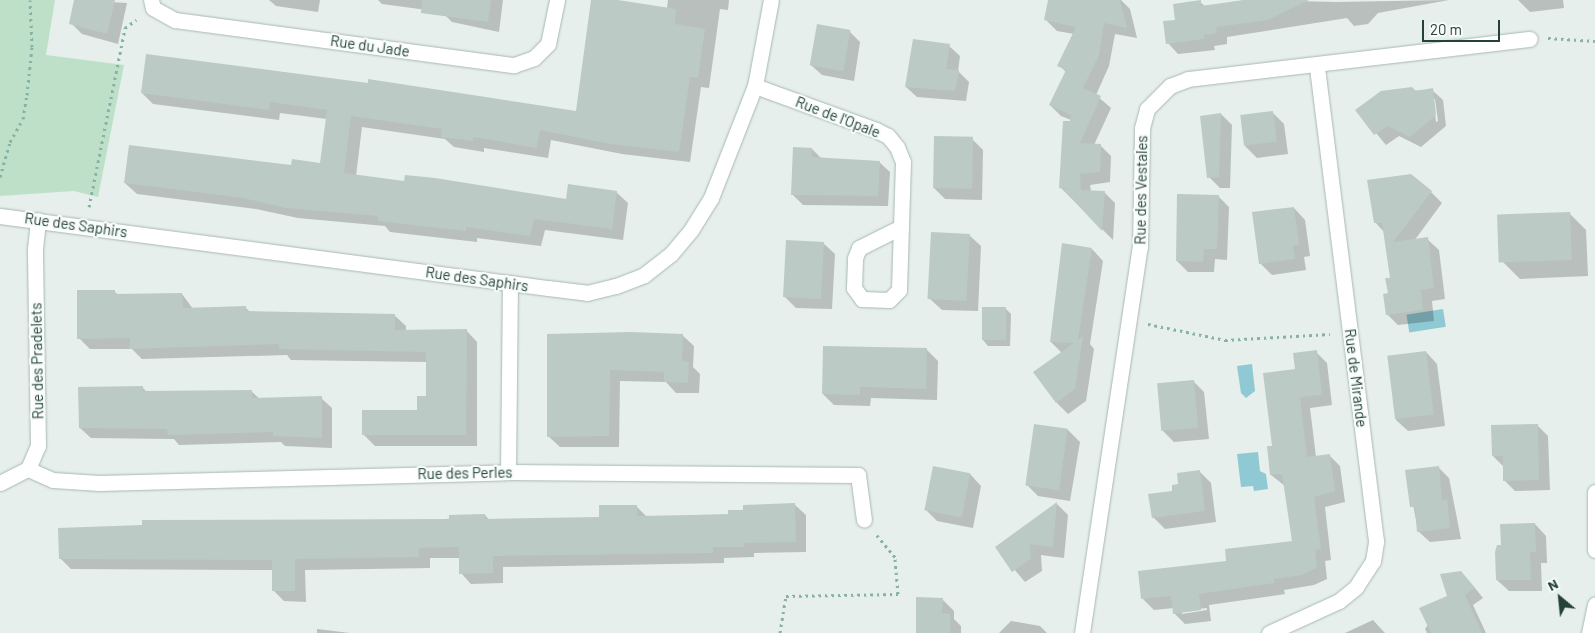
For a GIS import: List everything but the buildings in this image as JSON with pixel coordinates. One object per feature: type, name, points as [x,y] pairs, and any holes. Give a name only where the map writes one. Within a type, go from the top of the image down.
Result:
[{"type":"street","name":"Rue du Jade","points":[[152,4],[175,20],[514,65],[534,58],[548,44],[557,0]]},
{"type":"street","name":"Rue des Saphirs","points":[[0,216],[587,293],[616,286],[644,275],[671,254],[691,230],[711,198],[755,86],[771,0]]},
{"type":"street","name":"Rue des Vestales","points":[[1082,633],[1140,247],[1142,128],[1147,109],[1170,86],[1188,79],[1317,66],[1530,39]]},
{"type":"street","name":"Rue de Mirande","points":[[1269,633],[1339,600],[1356,587],[1374,561],[1376,541],[1317,66]]},
{"type":"street","name":"Rue de l'Opale","points":[[755,86],[888,136],[897,147],[903,162],[899,290],[890,300],[862,299],[854,288],[855,258],[859,248],[900,227]]},
{"type":"street","name":"Rue des Pradelets","points":[[28,469],[38,446],[35,249],[38,220]]},
{"type":"street","points":[[508,472],[510,284]]},
{"type":"street","points":[[0,483],[28,469]]},
{"type":"street","name":"Rue des Perles","points":[[28,469],[54,480],[99,483],[508,472],[858,475],[864,520]]},
{"type":"street","points":[[1595,492],[1595,550]]},
{"type":"street","points":[[1589,633],[1595,606]]},
{"type":"path","points":[[0,177],[10,142],[22,119],[27,95],[32,47],[30,0]]},
{"type":"path","points":[[86,227],[125,28],[152,4]]},
{"type":"path","points":[[1530,39],[1595,41]]},
{"type":"path","points":[[1130,321],[1225,340],[1350,332]]},
{"type":"path","points":[[780,633],[786,596],[898,594],[895,557],[864,520]]},
{"type":"green space","points":[[0,0],[55,0],[46,55],[124,65],[98,197],[74,191],[0,196]]},
{"type":"water","points":[[1443,309],[1446,327],[1409,333],[1406,315]]},
{"type":"water","points":[[1252,364],[1255,391],[1246,398],[1241,393],[1237,366]]},
{"type":"water","points":[[1258,452],[1260,471],[1266,474],[1268,489],[1254,491],[1253,486],[1241,487],[1237,454]]}]
